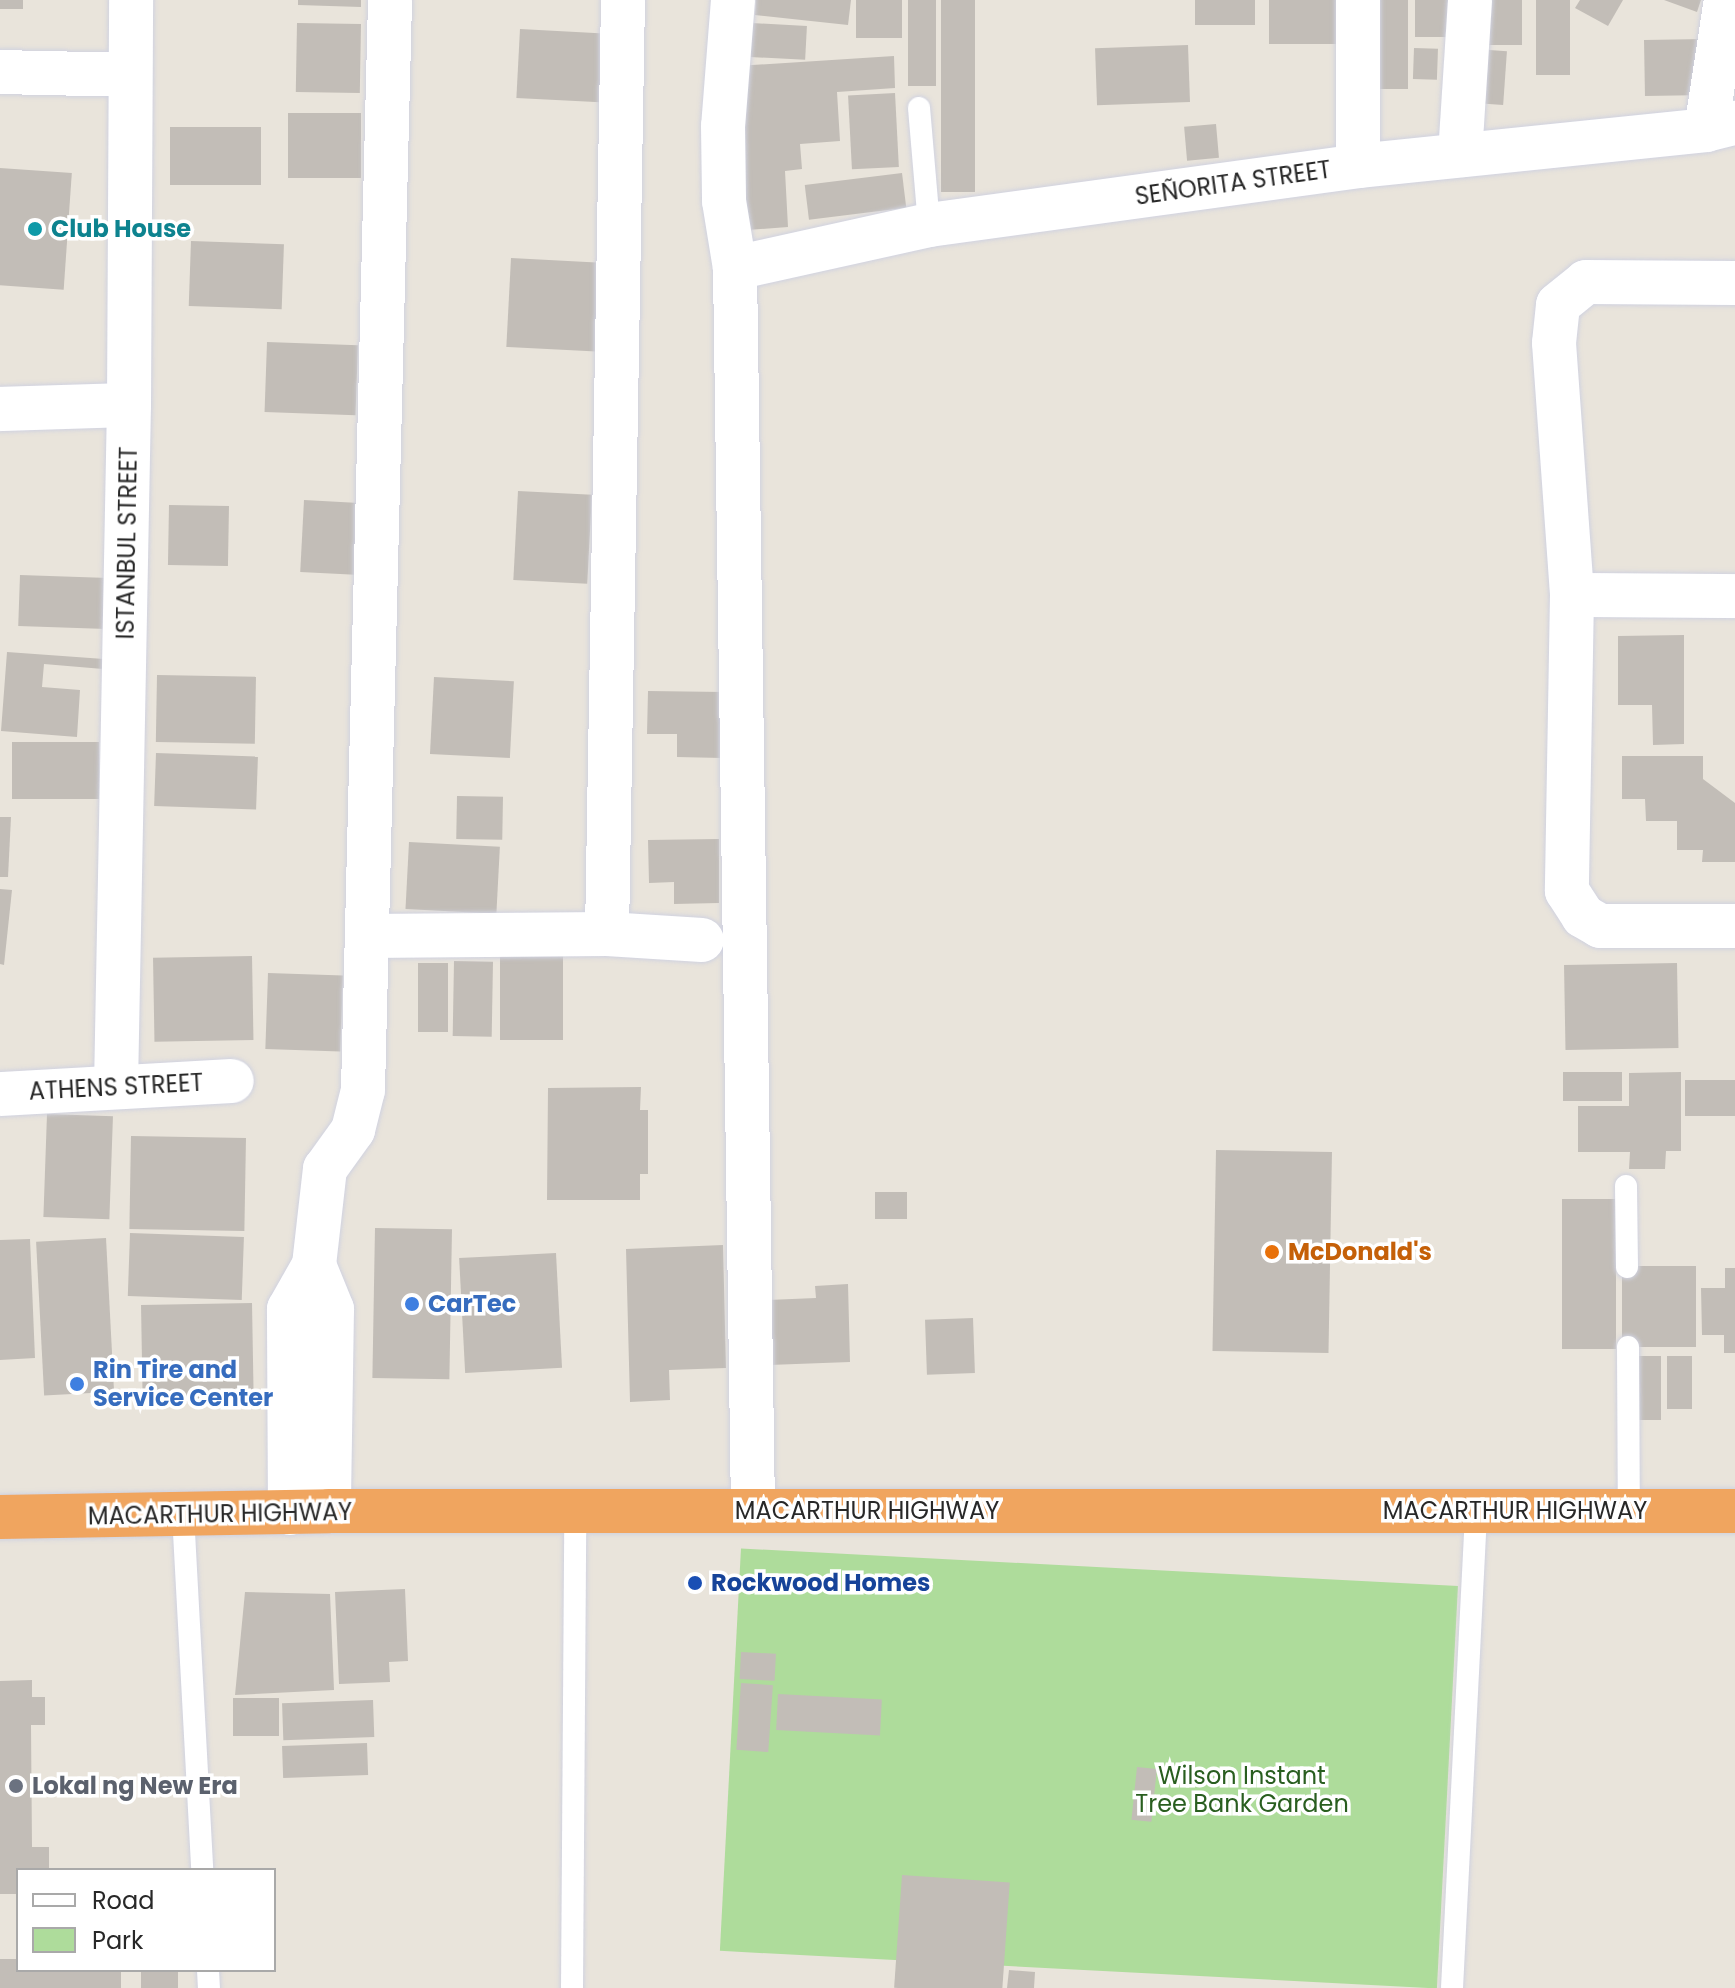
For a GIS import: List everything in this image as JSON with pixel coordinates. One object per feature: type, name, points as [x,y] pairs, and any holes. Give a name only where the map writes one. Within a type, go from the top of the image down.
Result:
[{"type":"highway","name":"MACARTHUR HIGHWAY","points":[[0,1517],[753,1510],[1735,1511]]},
{"type":"street","name":"ISTANBUL STREET","points":[[116,1087],[129,405],[131,0]]},
{"type":"street","points":[[310,1512],[310,1330],[289,1309],[314,1265],[325,1169],[353,1130],[363,1090],[390,0]]},
{"type":"street","points":[[607,934],[623,0]]},
{"type":"street","points":[[733,0],[723,126],[724,201],[735,268],[753,1510]]},
{"type":"street","points":[[1358,0],[1358,166]]},
{"type":"street","points":[[1460,155],[1470,0]]},
{"type":"street","points":[[1721,127],[1726,0]]},
{"type":"street","points":[[0,72],[129,75]]},
{"type":"street","name":"SEÑORITA STREET","points":[[735,268],[929,225],[1358,166],[1721,127]]},
{"type":"street","points":[[1735,283],[1586,282],[1558,305],[1554,343],[1572,595],[1567,891],[1583,916],[1600,926],[1735,926]]},
{"type":"street","points":[[0,409],[129,405]]},
{"type":"street","points":[[1572,595],[1735,596]]},
{"type":"street","points":[[367,936],[607,934],[702,940]]},
{"type":"street","name":"ATHENS STREET","points":[[0,1094],[232,1081]]},
{"type":"lane","points":[[919,108],[929,225]]},
{"type":"lane","points":[[1626,1186],[1627,1267]]},
{"type":"lane","points":[[1628,1347],[1629,1511]]},
{"type":"lane","points":[[1452,1988],[1476,1511]]},
{"type":"lane","points":[[572,1988],[575,1513]]},
{"type":"lane","points":[[183,1514],[202,1868]]},
{"type":"green space","name":"Wilson Instant Tree Bank Garden","points":[[741,1548],[1458,1586],[1437,1988],[720,1951]]},
{"type":"building","points":[[0,0],[23,0],[23,9],[0,9]]},
{"type":"building","points":[[298,0],[361,0],[361,7],[298,5]]},
{"type":"building","points":[[756,0],[851,0],[848,25],[755,15]]},
{"type":"building","points":[[856,0],[902,0],[902,38],[856,38]]},
{"type":"building","points":[[908,0],[936,0],[936,86],[908,86]]},
{"type":"building","points":[[941,0],[975,0],[975,192],[941,192]]},
{"type":"building","points":[[1195,0],[1255,0],[1255,25],[1195,25]]},
{"type":"building","points":[[1269,0],[1344,0],[1344,44],[1269,44]]},
{"type":"building","points":[[1370,0],[1408,0],[1408,89],[1370,89]]},
{"type":"building","points":[[1415,0],[1462,0],[1462,37],[1415,37]]},
{"type":"building","points":[[1475,0],[1522,0],[1522,45],[1475,45]]},
{"type":"building","points":[[1536,0],[1570,0],[1570,75],[1536,75]]},
{"type":"building","points":[[1580,0],[1623,0],[1608,26],[1575,8]]},
{"type":"building","points":[[1664,0],[1701,0],[1697,12]]},
{"type":"building","points":[[297,23],[361,24],[360,93],[296,92]]},
{"type":"building","points":[[752,23],[807,26],[805,60],[750,57]]},
{"type":"building","points":[[520,29],[604,33],[600,102],[516,98]]},
{"type":"building","points":[[1705,39],[1706,95],[1645,96],[1644,40]]},
{"type":"building","points":[[1188,45],[1190,102],[1097,105],[1095,48]]},
{"type":"building","points":[[1414,48],[1438,49],[1437,80],[1413,79]]},
{"type":"building","points":[[1475,49],[1507,51],[1503,105],[1471,103]]},
{"type":"building","points":[[894,56],[895,88],[837,92],[840,141],[800,144],[802,169],[785,171],[788,227],[747,230],[737,66]]},
{"type":"building","points":[[895,93],[899,167],[852,169],[848,95]]},
{"type":"building","points":[[288,113],[361,113],[361,178],[288,178]]},
{"type":"building","points":[[1216,124],[1219,158],[1187,161],[1184,127]]},
{"type":"building","points":[[170,127],[261,127],[261,185],[170,185]]},
{"type":"building","name":"Club House","points":[[0,168],[72,173],[64,290],[0,285]]},
{"type":"building","points":[[902,173],[906,208],[809,220],[805,185]]},
{"type":"building","points":[[191,241],[284,244],[282,309],[189,306]]},
{"type":"building","points":[[511,258],[601,263],[596,352],[506,347]]},
{"type":"building","points":[[267,342],[358,345],[356,415],[265,412]]},
{"type":"building","points":[[518,491],[592,495],[587,584],[513,580]]},
{"type":"building","points":[[304,500],[359,503],[355,575],[300,572]]},
{"type":"building","points":[[169,505],[229,506],[228,566],[168,565]]},
{"type":"building","points":[[20,575],[116,578],[114,629],[18,626]]},
{"type":"building","points":[[1684,635],[1684,744],[1653,745],[1652,705],[1618,705],[1618,636]]},
{"type":"building","points":[[7,652],[104,659],[103,669],[44,664],[42,687],[80,690],[77,737],[1,731]]},
{"type":"building","points":[[157,675],[256,677],[255,744],[156,742]]},
{"type":"building","points":[[434,677],[514,681],[510,758],[430,754]]},
{"type":"building","points":[[648,691],[723,692],[722,758],[677,757],[677,734],[647,734]]},
{"type":"building","points":[[12,742],[99,742],[99,799],[12,799]]},
{"type":"building","points":[[156,753],[258,757],[256,810],[154,806]]},
{"type":"building","points":[[1622,756],[1703,756],[1703,779],[1735,803],[1735,862],[1702,862],[1703,850],[1677,850],[1677,821],[1646,821],[1645,799],[1622,799]]},
{"type":"building","points":[[457,796],[503,797],[502,840],[456,839]]},
{"type":"building","points":[[0,817],[11,817],[8,877],[0,877]]},
{"type":"building","points":[[719,839],[719,903],[674,904],[674,882],[649,883],[648,840]]},
{"type":"building","points":[[409,842],[500,847],[496,914],[405,909]]},
{"type":"building","points":[[0,889],[12,890],[4,965],[0,964]]},
{"type":"building","points":[[500,954],[563,954],[563,1040],[500,1040]]},
{"type":"building","points":[[252,956],[253,1040],[154,1042],[153,958]]},
{"type":"building","points":[[454,961],[493,962],[492,1037],[453,1036]]},
{"type":"building","points":[[418,963],[448,963],[448,1032],[418,1032]]},
{"type":"building","points":[[1677,963],[1678,1048],[1566,1050],[1564,965]]},
{"type":"building","points":[[268,973],[343,976],[340,1052],[265,1049]]},
{"type":"building","points":[[1563,1072],[1622,1072],[1622,1101],[1563,1101]]},
{"type":"building","points":[[1681,1072],[1681,1151],[1666,1151],[1665,1169],[1629,1169],[1630,1152],[1578,1152],[1578,1106],[1629,1106],[1629,1073]]},
{"type":"building","points":[[1685,1080],[1735,1080],[1735,1116],[1685,1116]]},
{"type":"building","points":[[641,1087],[640,1110],[648,1110],[648,1174],[640,1174],[640,1200],[547,1200],[548,1088]]},
{"type":"building","points":[[47,1114],[113,1116],[109,1219],[43,1217]]},
{"type":"building","points":[[131,1136],[246,1138],[244,1231],[129,1229]]},
{"type":"building","name":"McDonald's","points":[[1216,1150],[1332,1152],[1328,1353],[1212,1351]]},
{"type":"building","points":[[875,1192],[907,1192],[907,1219],[875,1219]]},
{"type":"building","points":[[1562,1199],[1616,1199],[1616,1349],[1562,1349]]},
{"type":"building","name":"CarTec","points":[[375,1228],[452,1229],[449,1379],[372,1378]]},
{"type":"building","points":[[130,1233],[244,1237],[242,1300],[128,1296]]},
{"type":"building","points":[[106,1238],[114,1392],[44,1395],[36,1242]]},
{"type":"building","points":[[30,1239],[35,1358],[0,1360],[0,1240]]},
{"type":"building","points":[[723,1245],[726,1368],[669,1370],[670,1400],[630,1402],[626,1249]]},
{"type":"building","points":[[556,1253],[562,1368],[465,1373],[459,1258]]},
{"type":"building","points":[[1622,1266],[1696,1266],[1696,1347],[1622,1347]]},
{"type":"building","points":[[1725,1268],[1735,1268],[1735,1353],[1724,1353],[1724,1335],[1702,1335],[1701,1288],[1725,1288]]},
{"type":"building","points":[[848,1284],[850,1362],[769,1365],[768,1300],[816,1298],[815,1286]]},
{"type":"building","points":[[252,1303],[254,1401],[143,1403],[141,1305]]},
{"type":"building","points":[[973,1318],[975,1373],[927,1375],[925,1320]]},
{"type":"building","points":[[1638,1356],[1661,1356],[1661,1420],[1638,1420]]},
{"type":"building","points":[[1667,1356],[1692,1356],[1692,1409],[1667,1409]]},
{"type":"building","points":[[405,1589],[408,1661],[389,1662],[390,1682],[339,1684],[335,1592]]},
{"type":"building","points":[[245,1592],[330,1594],[334,1690],[235,1695]]},
{"type":"building","points":[[741,1652],[776,1654],[775,1681],[740,1679]]},
{"type":"building","name":"Lokal ng New Era","points":[[32,1680],[32,1697],[45,1697],[45,1725],[31,1725],[32,1847],[49,1847],[49,1868],[16,1868],[16,1894],[0,1894],[0,1681]]},
{"type":"building","points":[[741,1683],[773,1685],[768,1752],[736,1750]]},
{"type":"building","points":[[778,1694],[882,1699],[880,1735],[776,1730]]},
{"type":"building","points":[[233,1698],[279,1698],[279,1736],[233,1736]]},
{"type":"building","points":[[373,1700],[374,1737],[283,1740],[282,1703]]},
{"type":"building","points":[[367,1743],[368,1775],[283,1778],[282,1746]]},
{"type":"building","points":[[1137,1767],[1157,1769],[1151,1822],[1131,1820]]},
{"type":"building","points":[[902,1875],[1010,1883],[1002,1988],[894,1988]]},
{"type":"building","points":[[0,1959],[16,1959],[16,1972],[121,1972],[121,1988],[0,1988]]},
{"type":"building","points":[[1009,1970],[1035,1972],[1034,1988],[1007,1988]]},
{"type":"building","points":[[141,1972],[178,1972],[178,1988],[141,1988]]},
{"type":"place","name":"Club House","points":[[35,229]]},
{"type":"place","name":"McDonald's","points":[[1272,1252]]},
{"type":"place","name":"CarTec","points":[[412,1304]]},
{"type":"place","name":"Rin Tire and Service Center","points":[[77,1384]]},
{"type":"place","name":"Rockwood Homes","points":[[695,1583]]},
{"type":"place","name":"Lokal ng New Era","points":[[16,1786]]}]
